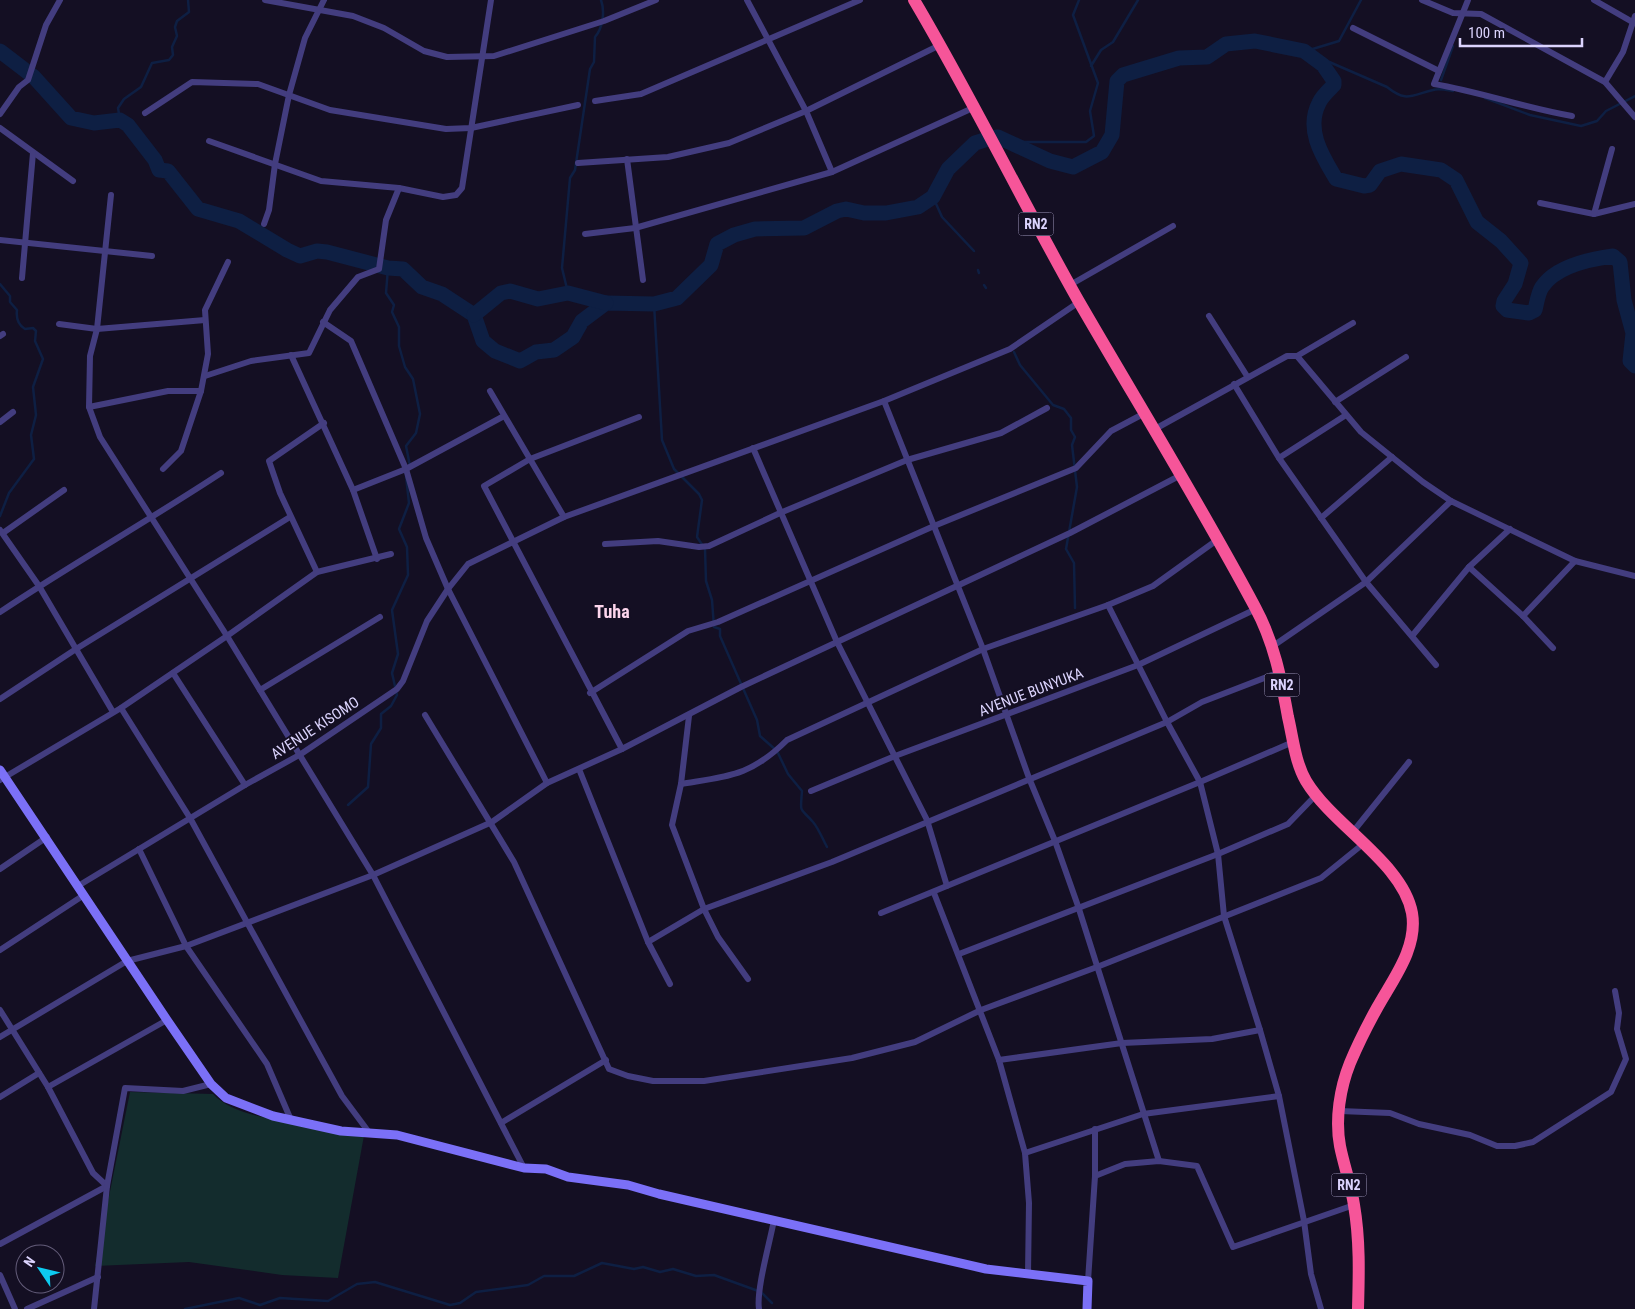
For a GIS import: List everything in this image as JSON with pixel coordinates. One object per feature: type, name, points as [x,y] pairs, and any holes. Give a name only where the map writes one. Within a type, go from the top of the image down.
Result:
[{"type":"highway","name":"RN2","points":[[914,0],[940,44],[993,146],[1070,286],[1146,412],[1256,609],[1273,646],[1300,768],[1316,795],[1351,834],[1397,878],[1412,911],[1413,929],[1407,956],[1350,1063],[1343,1080],[1340,1143],[1354,1205],[1359,1245],[1358,1309]]},
{"type":"street","points":[[0,114],[20,87],[28,80],[46,25],[60,0]]},
{"type":"street","points":[[265,0],[353,16],[384,28],[424,51],[447,57],[494,56],[602,21],[656,0]]},
{"type":"street","points":[[264,224],[269,210],[275,164],[289,95],[305,38],[324,0]]},
{"type":"street","points":[[209,141],[321,181],[398,188],[443,197],[456,195],[462,188],[491,0]]},
{"type":"street","points":[[747,0],[806,111],[832,172]]},
{"type":"street","points":[[595,101],[640,94],[860,0]]},
{"type":"street","points":[[1422,0],[1453,14],[1481,14],[1605,82],[1635,116]]},
{"type":"street","points":[[1468,0],[1434,84],[1466,90],[1530,109],[1572,116]]},
{"type":"street","points":[[1594,0],[1634,21],[1623,52],[1605,82]]},
{"type":"street","points":[[1353,28],[1440,71]]},
{"type":"street","points":[[578,163],[668,158],[729,144],[806,111],[940,44]]},
{"type":"street","points":[[145,113],[192,82],[258,84],[330,110],[446,129],[471,128],[578,105]]},
{"type":"street","points":[[585,234],[635,228],[832,172],[974,107]]},
{"type":"street","points":[[0,128],[72,181]]},
{"type":"street","points":[[1594,214],[1612,149]]},
{"type":"street","points":[[22,278],[33,153]]},
{"type":"street","points":[[628,159],[635,228],[644,280]]},
{"type":"street","points":[[205,376],[250,361],[310,353],[330,310],[358,277],[379,269],[386,220],[398,188]]},
{"type":"street","points":[[111,195],[107,252],[97,329],[90,356],[90,407],[100,437],[301,754],[373,875],[524,1168]]},
{"type":"street","points":[[1540,203],[1594,214],[1635,204]]},
{"type":"street","points":[[1070,286],[1173,226]]},
{"type":"street","points":[[0,240],[152,256]]},
{"type":"street","points":[[162,469],[181,451],[201,391],[208,354],[205,310],[228,262]]},
{"type":"street","name":"AVENUE KISOMO","points":[[78,886],[245,785],[301,754],[397,688],[403,681],[427,621],[448,589],[468,564],[564,517],[884,401],[1010,349],[1079,302]]},
{"type":"street","points":[[1210,316],[1247,376]]},
{"type":"street","points":[[58,324],[97,329],[205,320]]},
{"type":"street","points":[[323,322],[350,342],[406,469],[426,538],[448,589],[546,783]]},
{"type":"street","points":[[1155,429],[1247,376],[1287,356],[1297,356],[1353,322]]},
{"type":"street","points":[[290,355],[324,423],[353,490],[377,559]]},
{"type":"street","points":[[1297,356],[1361,432],[1423,482],[1451,501],[1575,562],[1635,576]]},
{"type":"street","points":[[1335,402],[1406,357]]},
{"type":"street","points":[[1234,384],[1279,458],[1366,582],[1436,665]]},
{"type":"street","points":[[90,407],[168,391],[201,391]]},
{"type":"street","points":[[490,391],[564,517]]},
{"type":"street","points":[[884,401],[983,650],[1078,906],[1158,1161]]},
{"type":"street","points":[[605,544],[658,541],[699,548],[708,546],[780,513],[907,460],[1001,433],[1047,408]]},
{"type":"street","points":[[0,422],[13,412]]},
{"type":"street","points":[[590,692],[688,631],[714,623],[811,583],[934,526],[1074,468],[1111,431],[1146,412]]},
{"type":"street","points":[[1279,458],[1346,415]]},
{"type":"street","points":[[353,490],[406,469],[504,416]]},
{"type":"street","points":[[622,749],[590,692],[484,486],[530,459],[639,417]]},
{"type":"street","points":[[317,572],[290,517],[269,461],[324,423]]},
{"type":"street","points":[[753,448],[837,642],[927,820],[947,886]]},
{"type":"street","points":[[1321,518],[1392,457]]},
{"type":"street","points":[[0,612],[39,586],[152,519],[221,473]]},
{"type":"street","points":[[0,1037],[127,961],[186,946],[373,875],[492,822],[546,783],[622,749],[689,716],[741,687],[1070,533],[1181,475]]},
{"type":"street","points":[[64,490],[1,531],[39,586],[113,712]]},
{"type":"street","points":[[1273,646],[1366,582],[1451,501]]},
{"type":"street","points":[[0,700],[188,578],[290,517]]},
{"type":"street","points":[[1412,636],[1469,567],[1510,529]]},
{"type":"street","points":[[681,784],[739,774],[760,764],[787,740],[983,650],[1108,605],[1153,586],[1217,540]]},
{"type":"street","points":[[391,554],[377,559],[317,572],[121,708],[2,776],[47,837],[127,961],[211,1084],[226,1098],[273,1116],[341,1131],[397,1134],[524,1168],[546,1169],[568,1177],[628,1185],[986,1269],[1088,1281]]},
{"type":"street","points":[[1523,616],[1575,562]]},
{"type":"street","points":[[1469,567],[1523,616],[1553,648]]},
{"type":"street","points":[[1108,605],[1167,722],[1200,782],[1218,854],[1224,916],[1260,1030],[1278,1096],[1304,1221],[1312,1274],[1321,1309]]},
{"type":"street","name":"AVENUE BUNYUKA","points":[[811,791],[895,756],[1138,665],[1256,609]]},
{"type":"street","points":[[260,690],[380,617]]},
{"type":"street","points":[[648,942],[704,909],[832,862],[927,820],[1167,722],[1202,702],[1280,672]]},
{"type":"street","points":[[172,673],[245,785]]},
{"type":"street","points":[[121,708],[190,818],[342,1096],[368,1131]]},
{"type":"street","points":[[425,715],[492,822],[514,862],[609,1069],[628,1076],[652,1081],[704,1082],[852,1058],[915,1042],[981,1010],[1098,967],[1321,878],[1363,844]]},
{"type":"street","points":[[689,716],[681,784],[672,825],[704,909],[718,937],[748,979]]},
{"type":"street","points":[[881,913],[934,893],[1293,742]]},
{"type":"street","points":[[1351,834],[1409,762]]},
{"type":"street","points":[[579,769],[648,942],[670,984]]},
{"type":"street","points":[[958,954],[1078,906],[1218,854],[1288,824],[1316,795]]},
{"type":"street","points":[[0,869],[47,837]]},
{"type":"street","points":[[139,849],[186,946],[267,1064],[291,1120]]},
{"type":"street","points":[[934,893],[999,1060],[1025,1153],[1029,1203],[1028,1274]]},
{"type":"street","points":[[0,950],[84,895]]},
{"type":"street","points":[[1340,1112],[1390,1113],[1419,1124],[1470,1135],[1497,1146],[1515,1146],[1533,1142],[1611,1092],[1626,1059],[1617,1029],[1619,1013],[1615,991]]},
{"type":"street","points":[[0,1010],[48,1087],[93,1173],[107,1186]]},
{"type":"street","points":[[48,1087],[167,1020]]},
{"type":"street","points":[[999,1060],[1122,1043],[1212,1039],[1260,1030]]},
{"type":"street","points":[[501,1123],[606,1060]]},
{"type":"street","points":[[0,1097],[39,1073]]},
{"type":"street","points":[[94,1309],[107,1186],[125,1088],[183,1091],[211,1084]]},
{"type":"street","points":[[1025,1153],[1143,1114],[1278,1096]]},
{"type":"street","points":[[1087,1309],[1095,1176],[1095,1129]]},
{"type":"street","points":[[1095,1176],[1125,1164],[1158,1161],[1197,1166],[1233,1247],[1354,1205]]},
{"type":"street","points":[[0,1244],[107,1186]]},
{"type":"street","points":[[759,1309],[757,1295],[762,1285],[774,1220]]},
{"type":"street","points":[[0,1276],[16,1309]]},
{"type":"street","points":[[26,1309],[98,1277]]},
{"type":"green space","points":[[130,1092],[213,1094],[226,1104],[243,1112],[263,1117],[365,1130],[338,1278],[282,1275],[189,1262],[95,1266]]},
{"type":"waterway","points":[[120,120],[118,108],[124,99],[141,87],[152,63],[169,60],[173,55],[172,47],[177,36],[175,27],[177,21],[189,12],[188,0]]},
{"type":"waterway","points":[[568,293],[562,268],[570,178],[575,170],[590,69],[594,62],[595,37],[600,29],[602,19],[603,9],[601,0]]},
{"type":"waterway","points":[[1011,142],[1086,142],[1094,136],[1090,111],[1098,83],[1073,15],[1079,0]]},
{"type":"waterway","points":[[1091,66],[1101,50],[1113,42],[1138,0]]},
{"type":"waterway","points":[[1306,51],[1339,41],[1361,0]]},
{"type":"waterway","points":[[0,51],[34,77],[71,118],[94,123],[120,120],[128,125],[155,160],[159,170],[168,171],[198,209],[239,221],[300,256],[317,251],[327,252],[388,268],[403,269],[422,287],[442,294],[474,315],[483,341],[495,351],[520,361],[536,352],[554,350],[573,337],[582,321],[606,303],[654,304],[677,298],[711,265],[717,244],[734,235],[755,229],[804,228],[837,211],[846,209],[864,213],[886,213],[918,207],[933,197],[948,169],[975,143],[998,137],[1050,161],[1073,167],[1102,152],[1112,135],[1117,81],[1123,75],[1179,58],[1207,57],[1226,44],[1255,41],[1304,51],[1323,65],[1334,81],[1334,85],[1319,103],[1314,123],[1317,143],[1336,179],[1364,186],[1370,185],[1380,171],[1401,164],[1441,170],[1456,180],[1477,222],[1501,241],[1521,263],[1515,284],[1504,301],[1503,306],[1507,310],[1529,313],[1535,310],[1542,287],[1556,274],[1574,265],[1613,256],[1620,262],[1624,300],[1633,333],[1630,361],[1635,366]]},
{"type":"waterway","points":[[1441,80],[1453,46]]},
{"type":"waterway","points":[[1304,51],[1387,87],[1400,95],[1409,96],[1435,89],[1453,91]]},
{"type":"waterway","points":[[1485,98],[1530,115],[1581,126],[1597,121],[1606,111],[1635,96]]},
{"type":"waterway","points":[[933,197],[942,217],[974,251]]},
{"type":"waterway","points":[[388,268],[386,293],[394,305],[392,312],[399,327],[399,346],[405,367],[413,379],[420,414],[416,433],[406,446],[410,466]]},
{"type":"waterway","points":[[0,284],[10,296],[10,302],[17,310],[19,323],[25,329],[33,328],[36,331],[35,341],[43,359],[33,387],[36,415],[31,435],[34,459],[9,493],[0,516]]},
{"type":"waterway","points":[[474,315],[501,293],[510,291],[538,299],[568,293],[606,303]]},
{"type":"waterway","points":[[654,304],[662,440],[674,469],[699,494],[702,500],[697,537],[705,549],[706,581],[712,600],[714,627],[720,629],[720,636],[757,720],[760,736],[777,751],[788,774],[802,791],[802,810],[815,825],[827,847]]},
{"type":"waterway","points":[[1014,352],[1020,365],[1053,405],[1064,409],[1071,418],[1071,430],[1075,437],[1072,445],[1077,487],[1066,549],[1074,563],[1075,608]]},
{"type":"waterway","points":[[348,805],[368,787],[371,744],[381,728],[381,714],[391,706],[397,695],[392,673],[398,654],[392,610],[408,575],[407,547],[399,529],[409,503],[406,476]]},
{"type":"waterway","points":[[185,1309],[239,1298],[260,1305],[280,1298],[328,1301],[357,1284],[375,1282],[450,1305],[460,1303],[476,1292],[528,1285],[544,1276],[574,1276],[602,1263],[634,1269],[643,1267],[660,1272],[673,1269],[696,1276],[714,1275],[761,1292],[772,1303]]},
{"type":"district","name":"Tuha","points":[[612,612]]}]
